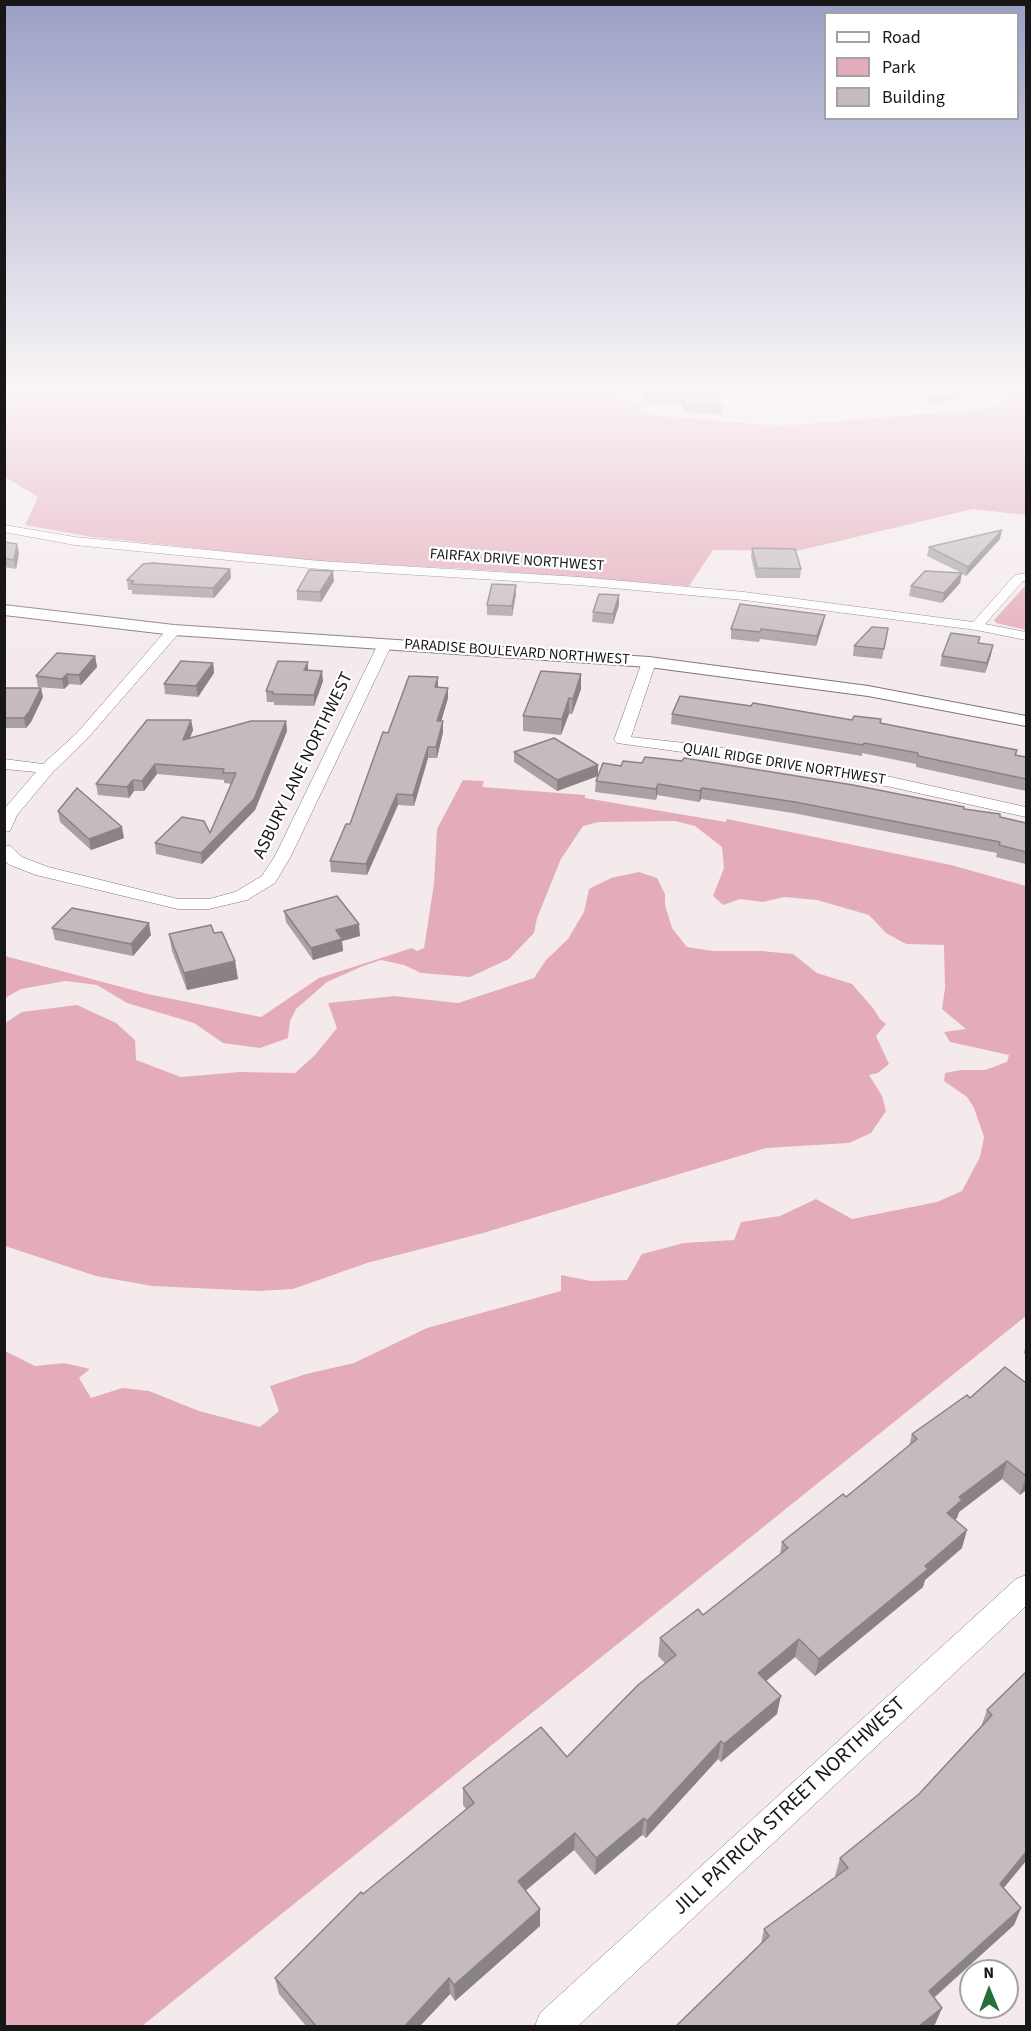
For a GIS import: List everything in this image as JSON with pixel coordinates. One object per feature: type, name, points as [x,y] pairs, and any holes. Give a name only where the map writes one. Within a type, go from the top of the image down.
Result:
[{"type":"street","name":"FAIRFAX DRIVE NORTHWEST","points":[[4,528],[75,541],[308,564],[579,581],[733,595],[976,626],[1026,636]]},
{"type":"street","points":[[976,626],[1019,578],[1026,577]]},
{"type":"street","name":"PARADISE BOULEVARD NORTHWEST","points":[[4,610],[174,630],[649,662],[868,691],[1026,721]]},
{"type":"street","points":[[4,827],[9,814],[47,769],[82,736],[174,630]]},
{"type":"street","name":"ASBURY LANE NORTHWEST","points":[[4,850],[16,861],[42,871],[177,904],[209,904],[241,896],[269,879],[283,856],[385,644]]},
{"type":"street","name":"QUAIL RIDGE DRIVE NORTHWEST","points":[[649,662],[622,740],[711,751],[891,782],[1026,812]]},
{"type":"street","points":[[4,764],[47,769]]},
{"type":"street","name":"JILL PATRICIA STREET NORTHWEST","points":[[553,2026],[1026,1588]]},
{"type":"green space","points":[[15,483],[1026,483],[1026,515],[973,509],[797,551],[713,550],[689,586],[468,569],[325,562],[92,537],[25,525],[38,497]]},
{"type":"green space","points":[[1026,585],[1026,630],[996,623],[994,620]]},
{"type":"green space","points":[[463,780],[484,781],[482,787],[585,795],[585,798],[726,822],[727,819],[951,865],[1026,886],[1026,1316],[142,2026],[5,2026],[5,1351],[35,1366],[64,1363],[90,1369],[79,1378],[91,1398],[122,1388],[149,1391],[199,1411],[260,1427],[279,1411],[270,1386],[306,1374],[354,1363],[427,1328],[561,1291],[561,1275],[591,1281],[627,1280],[642,1254],[684,1243],[734,1240],[741,1222],[780,1216],[816,1199],[852,1219],[937,1202],[962,1191],[980,1157],[984,1137],[974,1108],[967,1097],[944,1081],[945,1073],[985,1070],[1007,1062],[1009,1055],[950,1042],[944,1032],[966,1029],[942,1009],[945,988],[944,945],[906,944],[886,933],[869,915],[817,900],[784,897],[763,902],[740,899],[723,905],[713,896],[724,868],[722,847],[695,826],[675,821],[599,822],[583,826],[561,859],[537,918],[534,933],[509,959],[470,977],[421,973],[404,965],[381,960],[363,966],[327,982],[296,1009],[290,1021],[288,1038],[260,1048],[223,1043],[194,1023],[127,1003],[97,985],[66,981],[21,989],[5,998],[5,956],[148,994],[261,1017],[319,978],[412,948],[417,951],[424,948],[434,884],[437,829]]},
{"type":"green space","points":[[639,872],[657,878],[665,894],[665,905],[672,928],[687,947],[713,951],[793,954],[817,973],[852,984],[886,1024],[876,1036],[889,1064],[878,1073],[869,1075],[882,1096],[886,1111],[871,1133],[849,1143],[766,1148],[483,1233],[367,1263],[293,1289],[258,1291],[152,1286],[96,1276],[5,1246],[5,1023],[22,1012],[77,1005],[116,1023],[135,1040],[136,1060],[181,1077],[240,1072],[295,1073],[315,1055],[337,1028],[328,1003],[394,996],[458,1003],[534,978],[546,960],[568,939],[584,912],[589,889],[611,878]]},
{"type":"building","points":[[1002,530],[968,567],[929,547]]},
{"type":"building","points":[[4,542],[17,544],[14,560],[4,558]]},
{"type":"building","points":[[752,548],[795,549],[801,569],[757,568]]},
{"type":"building","points":[[143,564],[230,569],[213,588],[131,584],[134,581],[127,580]]},
{"type":"building","points":[[309,570],[333,571],[320,592],[297,591]]},
{"type":"building","points":[[925,571],[962,573],[944,593],[911,586]]},
{"type":"building","points":[[492,584],[516,585],[512,606],[487,605]]},
{"type":"building","points":[[599,594],[619,595],[613,614],[593,612]]},
{"type":"building","points":[[740,604],[825,615],[817,636],[761,629],[760,632],[731,629]]},
{"type":"building","points":[[872,627],[888,628],[884,649],[854,646]]},
{"type":"building","points":[[951,633],[980,637],[978,643],[993,645],[987,663],[942,656]]},
{"type":"building","points":[[57,653],[95,656],[79,675],[67,674],[62,679],[36,676]]},
{"type":"building","points":[[181,661],[213,663],[196,686],[164,684]]},
{"type":"building","points":[[278,661],[308,662],[304,670],[322,671],[314,695],[273,694],[273,692],[266,691]]},
{"type":"building","points":[[541,671],[581,674],[573,699],[569,698],[562,719],[523,716]]},
{"type":"building","points":[[409,676],[438,677],[435,687],[448,688],[437,721],[443,721],[436,747],[428,747],[413,795],[397,794],[366,864],[330,861],[346,824],[350,824],[383,732],[388,733]]},
{"type":"building","points":[[4,688],[41,688],[24,718],[4,718]]},
{"type":"building","points":[[680,696],[751,706],[753,703],[852,720],[854,716],[881,719],[880,723],[1017,750],[1015,755],[1026,757],[1026,779],[918,756],[918,753],[864,743],[863,745],[672,714]]},
{"type":"building","points":[[147,720],[191,720],[183,740],[251,721],[286,721],[254,799],[201,853],[155,843],[182,817],[204,821],[210,833],[236,773],[223,773],[224,769],[155,764],[142,781],[133,780],[127,787],[96,784]]},
{"type":"building","points":[[554,738],[598,765],[557,780],[514,752]]},
{"type":"building","points":[[645,757],[682,761],[684,758],[853,785],[964,807],[964,809],[1000,814],[1000,817],[1026,823],[1026,852],[999,845],[1000,842],[795,802],[702,788],[700,791],[658,784],[656,789],[596,781],[603,763],[621,766],[623,761],[642,763]]},
{"type":"building","points":[[77,788],[122,827],[89,839],[58,811]]},
{"type":"building","points":[[337,896],[359,924],[336,930],[342,939],[311,948],[284,911]]},
{"type":"building","points":[[72,908],[149,923],[131,944],[52,928]]},
{"type":"building","points":[[211,925],[214,933],[222,932],[235,961],[184,973],[169,934]]},
{"type":"building","points":[[1005,1367],[1026,1383],[1026,1476],[1007,1461],[959,1497],[962,1500],[947,1513],[967,1530],[925,1566],[928,1569],[819,1659],[799,1639],[758,1673],[781,1696],[724,1744],[721,1741],[647,1821],[644,1818],[596,1858],[575,1833],[518,1881],[540,1909],[454,1985],[449,1978],[405,2026],[316,2026],[275,1978],[361,1892],[363,1894],[474,1803],[463,1788],[541,1727],[567,1757],[638,1685],[676,1655],[660,1638],[698,1609],[703,1615],[788,1548],[782,1542],[843,1494],[846,1497],[917,1439],[912,1434],[967,1395],[970,1398]]},
{"type":"building","points":[[1026,1672],[1026,1852],[1000,1884],[1021,1908],[964,1959],[959,1959],[959,1964],[929,1991],[942,2008],[919,2026],[676,2026],[769,1936],[764,1929],[848,1868],[840,1858],[919,1794],[992,1715],[987,1710]]}]
